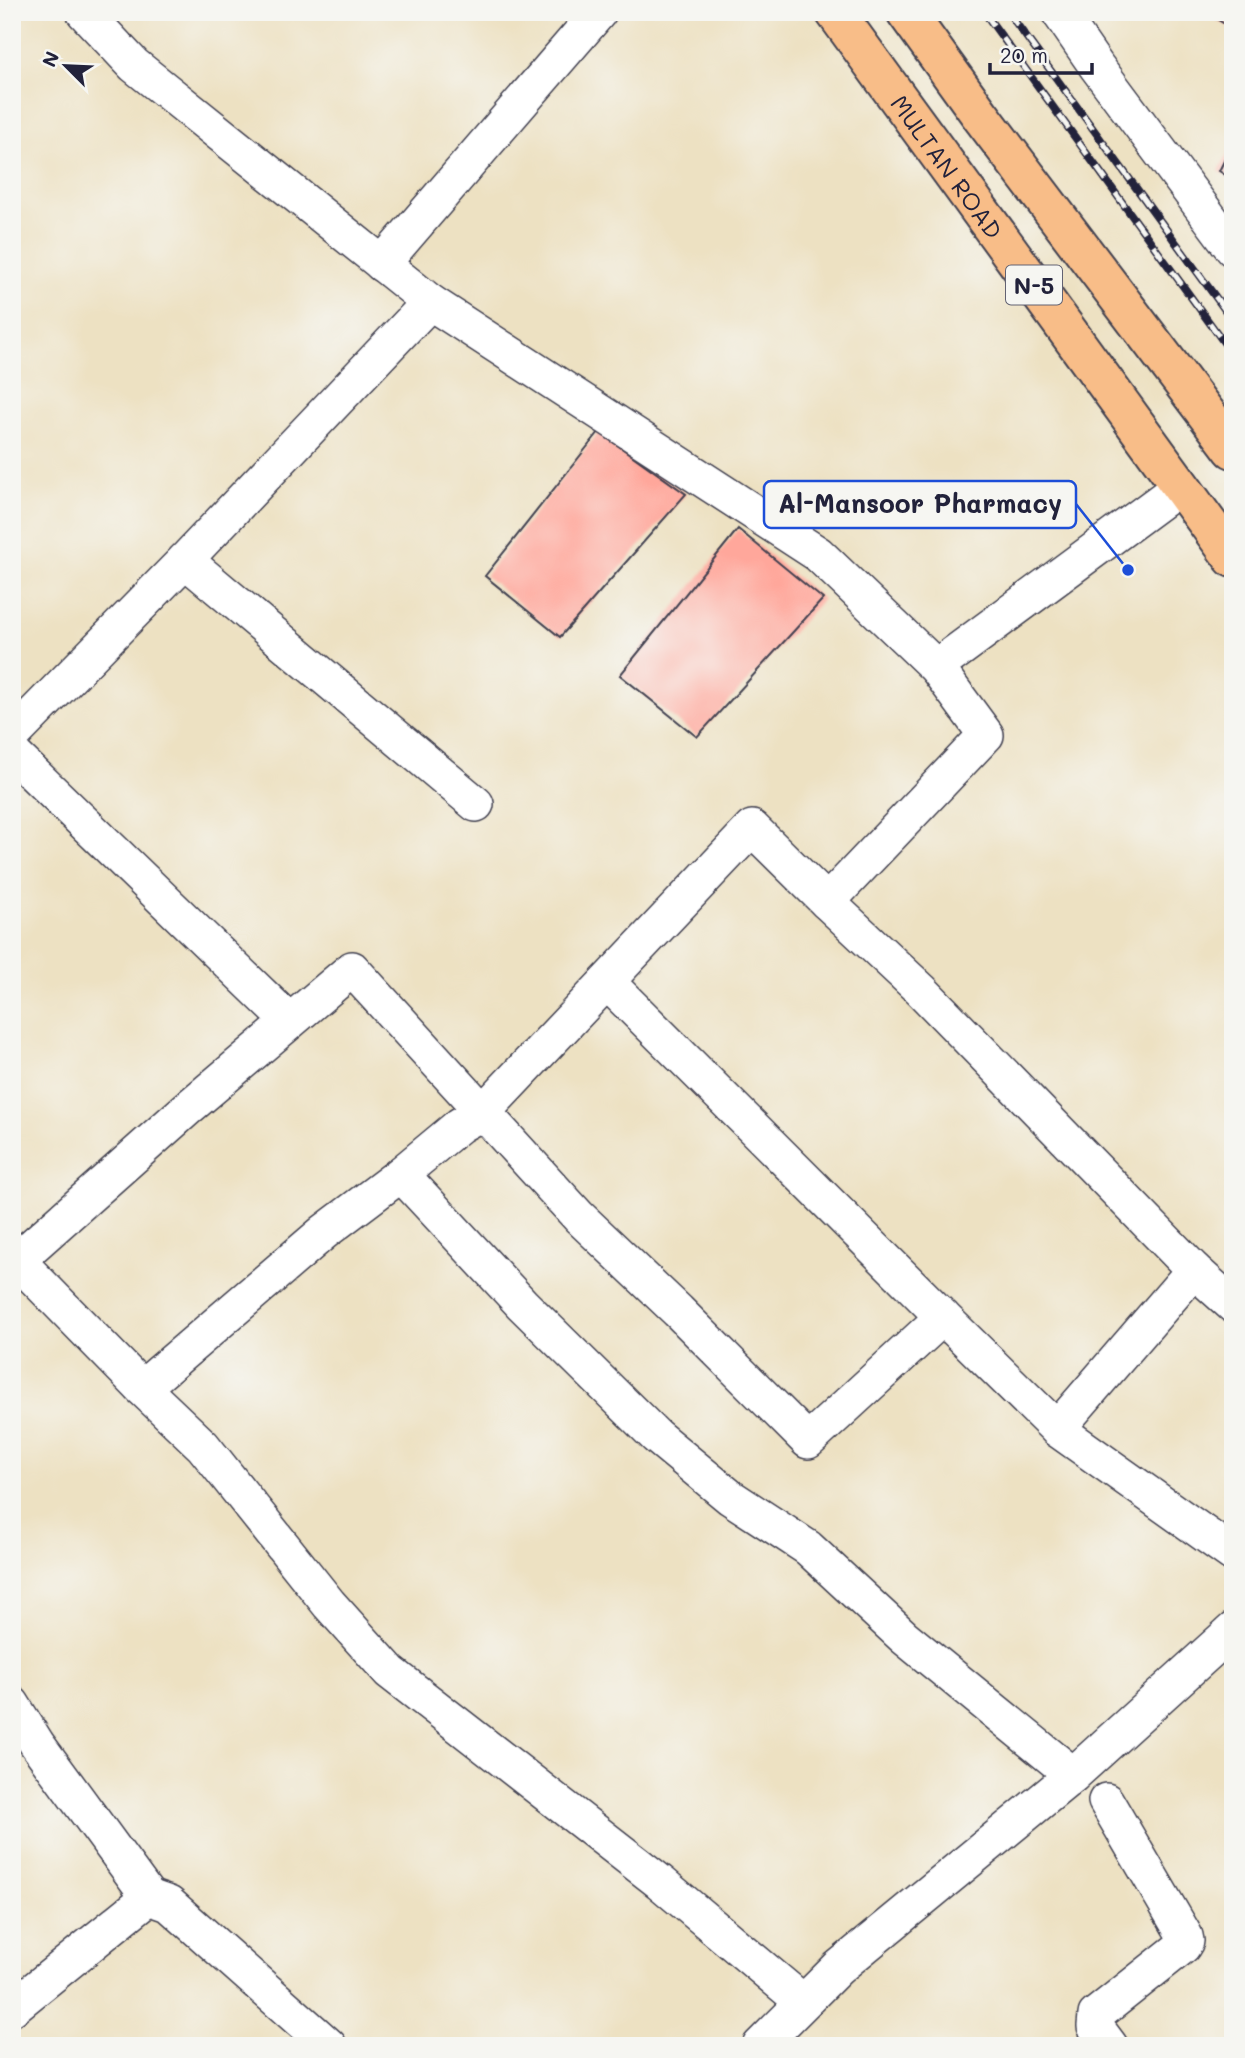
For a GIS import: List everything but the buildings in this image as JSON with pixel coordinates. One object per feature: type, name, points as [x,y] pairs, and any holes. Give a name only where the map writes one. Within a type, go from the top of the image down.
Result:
[{"type":"main road","name":"MULTAN ROAD","points":[[835,12],[1233,558]]},
{"type":"main road","name":"N-5","points":[[906,12],[981,116],[1233,449]]},
{"type":"street","points":[[85,12],[134,65],[430,302],[818,554],[936,667],[986,735],[827,902]]},
{"type":"street","points":[[382,264],[599,12]]},
{"type":"street","points":[[1059,12],[1233,249]]},
{"type":"street","points":[[12,736],[184,561],[430,302]]},
{"type":"street","points":[[936,667],[1181,486]]},
{"type":"street","points":[[184,561],[476,804]]},
{"type":"street","points":[[12,753],[289,1021]]},
{"type":"street","points":[[142,1388],[324,1232],[460,1125],[482,1113],[752,828],[1218,1281],[1057,1429]]},
{"type":"street","points":[[803,2002],[660,1882],[390,1672],[329,1604],[203,1446],[142,1388],[15,1258],[352,969],[579,1217],[808,1441],[943,1317]]},
{"type":"street","points":[[607,982],[1057,1429],[1233,1554]]},
{"type":"street","points":[[401,1174],[522,1304],[656,1436],[730,1497],[808,1548],[904,1637],[1073,1775]]},
{"type":"street","points":[[775,2041],[803,2002],[838,1968],[1073,1775],[1233,1630]]},
{"type":"street","points":[[12,1704],[37,1744],[149,1897],[169,1903],[328,2046]]},
{"type":"street","points":[[1106,1801],[1186,1941],[1096,2015],[1095,2026],[1110,2046]]},
{"type":"street","points":[[12,2008],[149,1897]]},
{"type":"railway","points":[[984,12],[1233,355]]},
{"type":"railway","points":[[1008,12],[1233,321]]},
{"type":"place","name":"Al-Mansoor Pharmacy","points":[[1128,570]]}]
